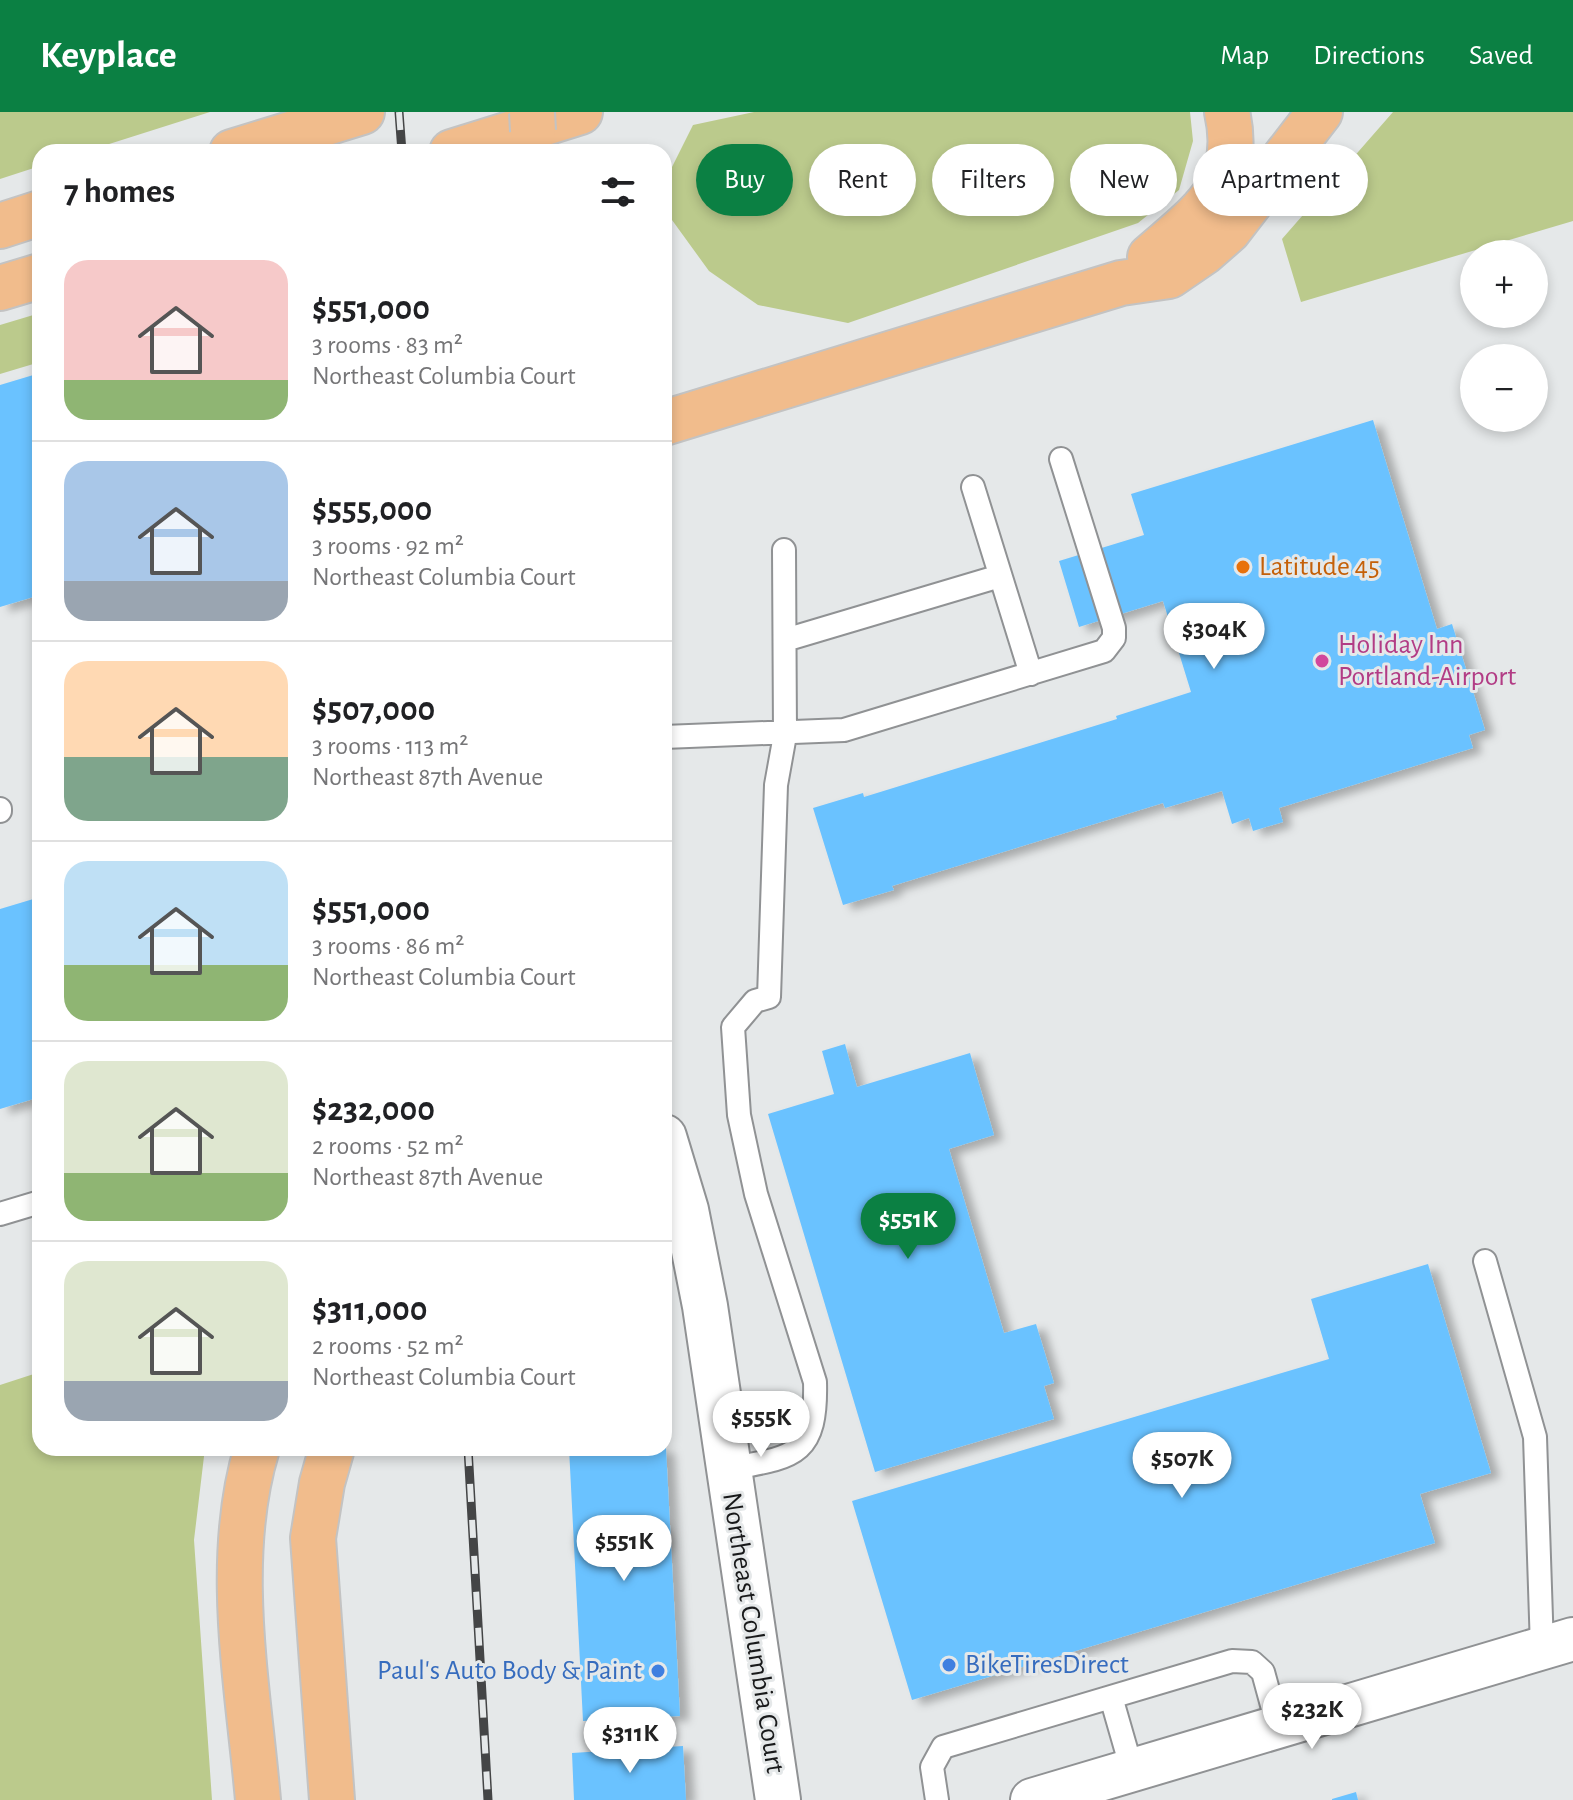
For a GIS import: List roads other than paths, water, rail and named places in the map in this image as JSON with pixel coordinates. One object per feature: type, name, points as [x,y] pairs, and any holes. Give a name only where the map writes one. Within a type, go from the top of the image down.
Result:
[{"type":"main road","points":[[258,144],[362,112]]},
{"type":"main road","points":[[532,112],[534,144]]},
{"type":"main road","points":[[478,144],[580,112]]},
{"type":"main road","points":[[1121,283],[1210,204],[1225,179],[1231,130],[1227,112]]},
{"type":"main road","points":[[672,421],[1121,283],[1169,276],[1228,231],[1320,112]]},
{"type":"main road","points":[[0,226],[32,216]]},
{"type":"main road","points":[[0,288],[32,278]]},
{"type":"main road","points":[[255,1456],[243,1517],[240,1574],[258,1800]]},
{"type":"main road","points":[[330,1456],[313,1538],[315,1601],[332,1800]]},
{"type":"street","name":"Northeast Columbia Court","points":[[672,1164],[686,1210],[705,1306],[778,1800]]},
{"type":"street","points":[[1032,1800],[1558,1643]]},
{"type":"lane","points":[[672,737],[785,735],[844,730],[1104,651],[1114,638],[1110,615],[1061,459]]},
{"type":"lane","points":[[973,487],[1031,674]]},
{"type":"lane","points":[[728,1469],[791,1455],[805,1441],[815,1406],[815,1382],[748,1161],[733,1057],[733,1027],[755,1001],[769,997],[776,785],[785,735],[784,550]]},
{"type":"lane","points":[[785,640],[1000,576]]},
{"type":"lane","points":[[0,1214],[32,1204]]},
{"type":"lane","points":[[1485,1261],[1535,1437],[1558,1643]]},
{"type":"lane","points":[[937,1800],[932,1767],[943,1747],[1232,1661],[1252,1662],[1263,1672],[1278,1727]]},
{"type":"lane","points":[[1111,1697],[1132,1770]]},
{"type":"railway","points":[[399,112],[401,144]]},
{"type":"railway","points":[[468,1456],[488,1800]]},
{"type":"place","name":"Latitude 45","points":[[1243,567]]},
{"type":"place","name":"Holiday Inn Portland-Airport","points":[[1322,661]]},
{"type":"place","name":"BikeTiresDirect","points":[[949,1665]]},
{"type":"place","name":"Paul's Auto Body & Paint","points":[[658,1671]]}]
